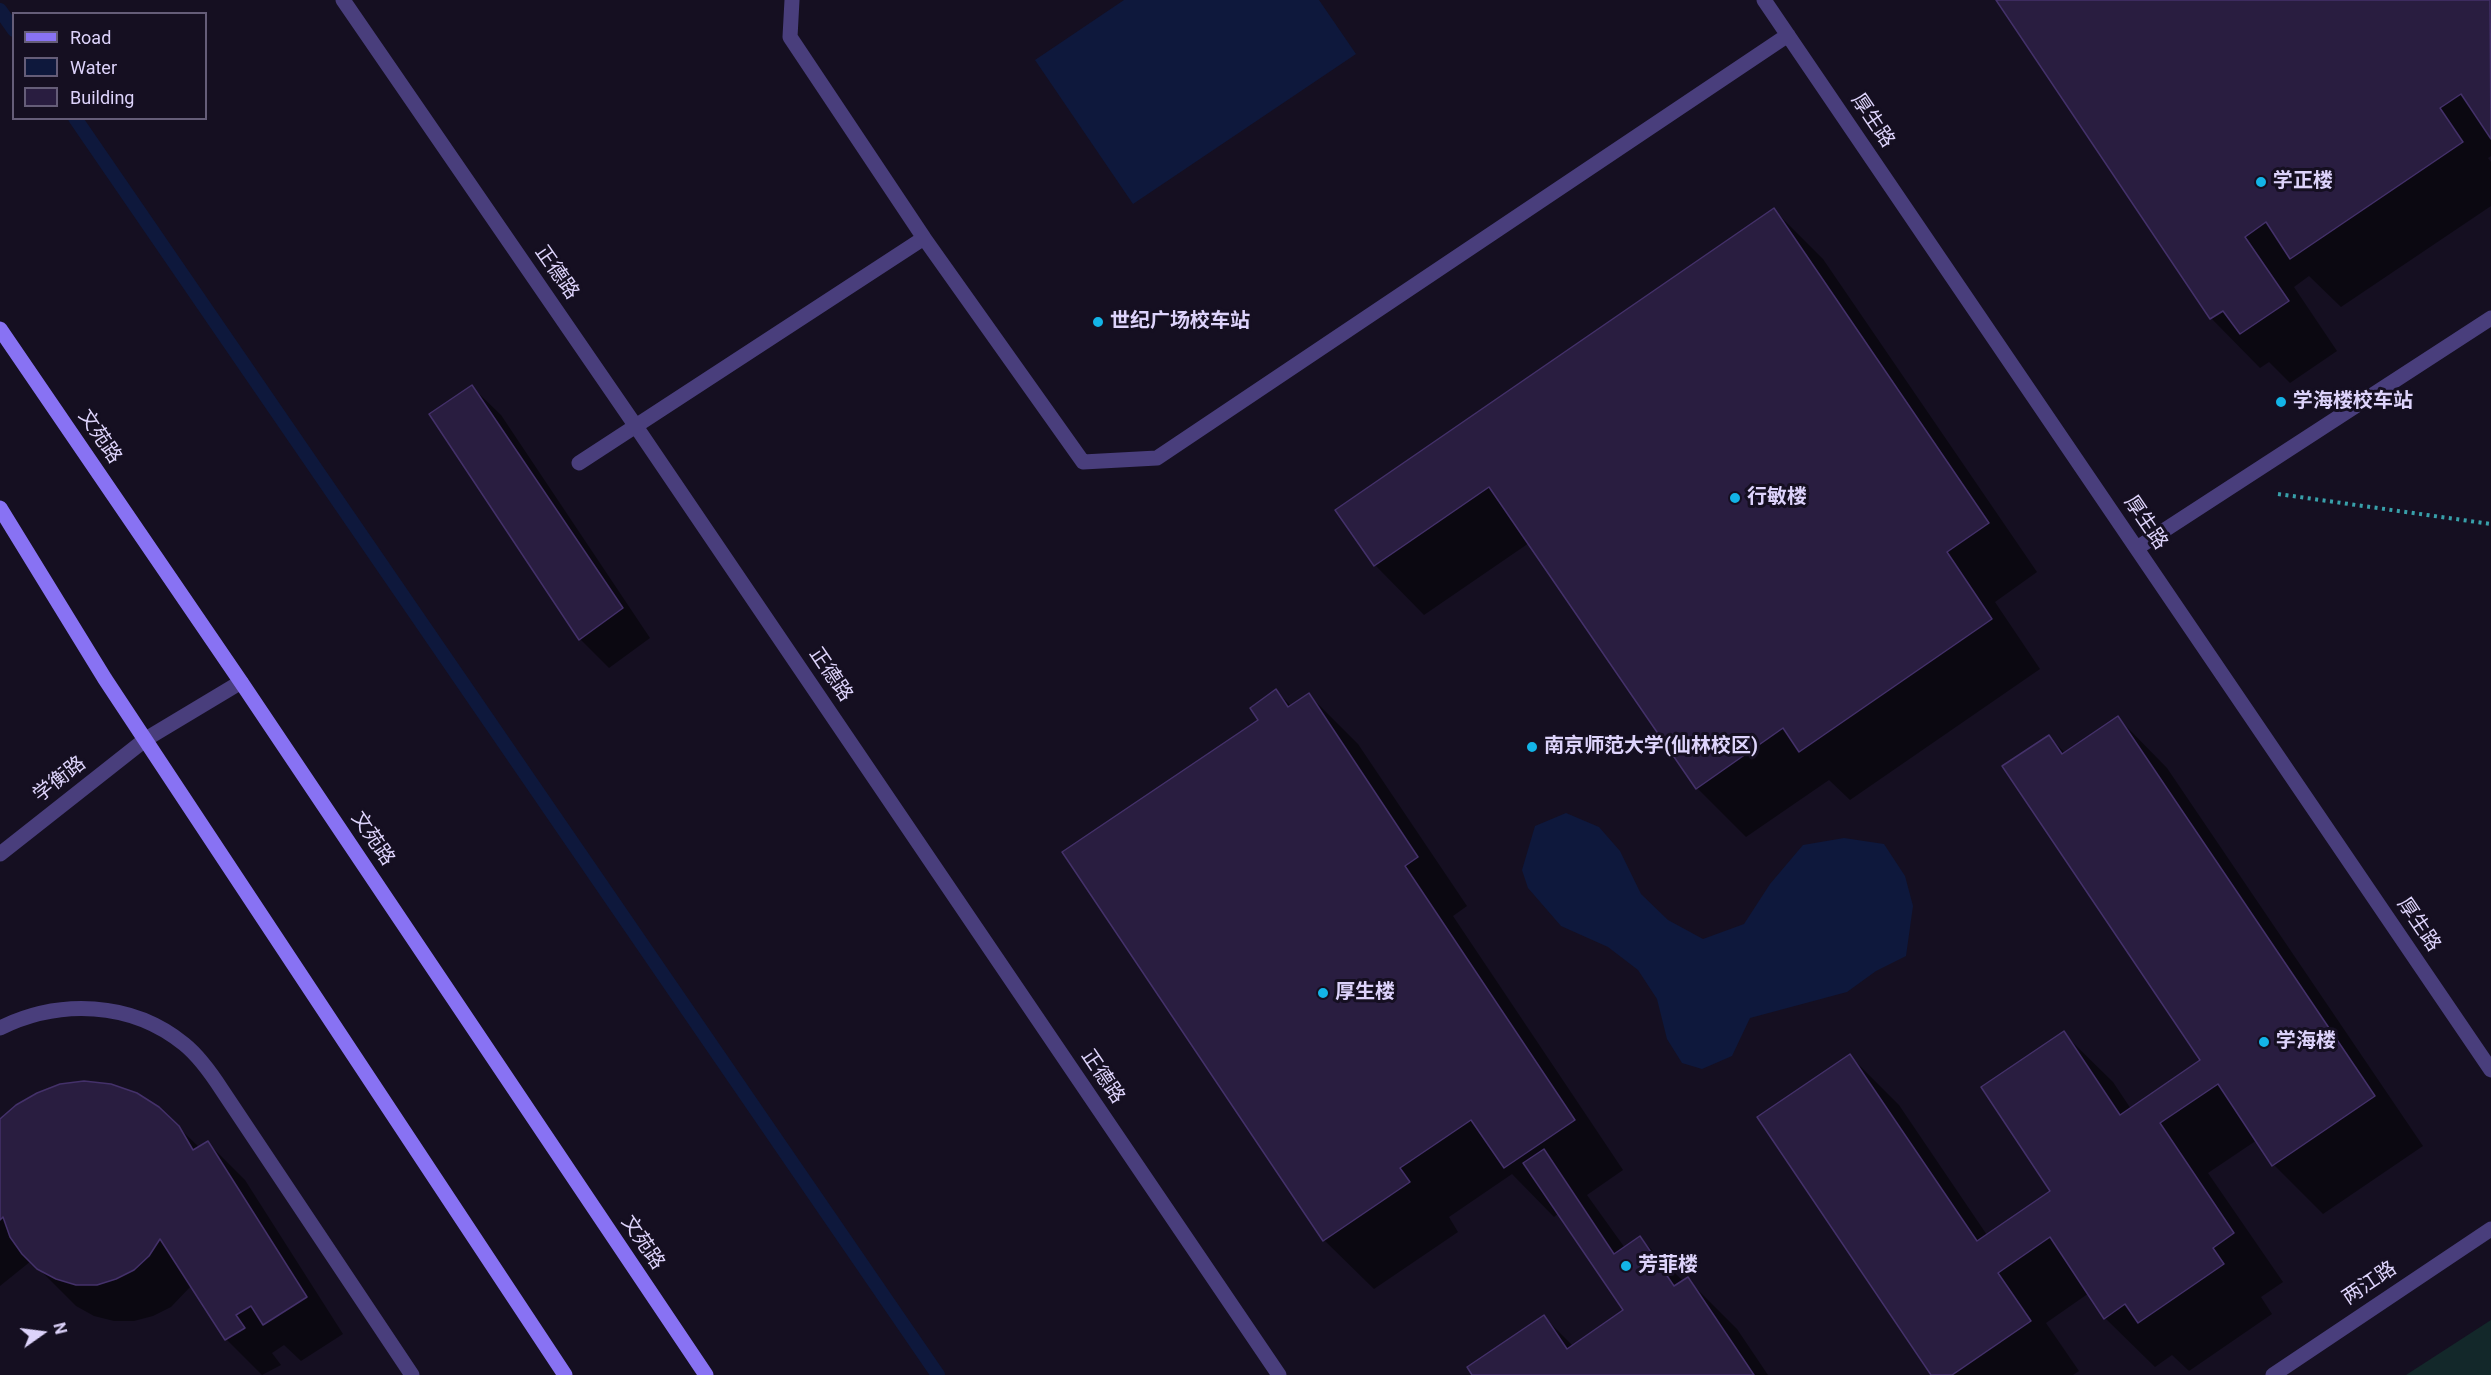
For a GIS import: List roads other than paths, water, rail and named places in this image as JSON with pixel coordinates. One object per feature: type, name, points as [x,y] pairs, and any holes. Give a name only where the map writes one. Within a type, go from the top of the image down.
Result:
[{"type":"main road","name":"文苑路","points":[[0,329],[241,682],[706,1375]]},
{"type":"main road","points":[[0,508],[105,679],[565,1375]]},
{"type":"street","name":"正德路","points":[[342,0],[635,425],[1279,1375]]},
{"type":"street","points":[[792,0],[790,37],[924,238],[1083,462],[1157,458],[1788,35]]},
{"type":"street","name":"厚生路","points":[[1764,0],[2491,1070]]},
{"type":"street","points":[[579,463],[924,238]]},
{"type":"street","points":[[2137,548],[2491,318]]},
{"type":"street","name":"学衡路","points":[[0,854],[146,739],[241,682]]},
{"type":"street","points":[[0,1028],[33,1014],[67,1008],[101,1009],[130,1015],[149,1023],[184,1044],[205,1065],[412,1375]]},
{"type":"street","name":"两江路","points":[[2273,1375],[2491,1229]]},
{"type":"water","points":[[1124,0],[1319,0],[1356,54],[1133,204],[1035,60]]},
{"type":"water","points":[[1566,813],[1599,827],[1620,851],[1641,894],[1668,920],[1703,939],[1744,924],[1770,884],[1803,845],[1844,838],[1884,844],[1905,876],[1913,906],[1906,956],[1876,971],[1847,992],[1750,1018],[1732,1056],[1702,1069],[1682,1063],[1667,1039],[1657,999],[1638,970],[1608,947],[1561,926],[1528,888],[1522,870],[1535,826]]},
{"type":"waterway","points":[[0,10],[12,27]]},
{"type":"waterway","points":[[76,120],[938,1375]]},
{"type":"place","name":"学正楼","points":[[2261,182]]},
{"type":"place","name":"世纪广场校车站","points":[[1098,322]]},
{"type":"place","name":"学海楼校车站","points":[[2281,402]]},
{"type":"place","name":"行敏楼","points":[[1735,498]]},
{"type":"place","name":"南京师范大学(仙林校区)","points":[[1532,747]]},
{"type":"place","name":"厚生楼","points":[[1323,993]]},
{"type":"place","name":"学海楼","points":[[2264,1042]]},
{"type":"place","name":"芳菲楼","points":[[1626,1266]]}]
